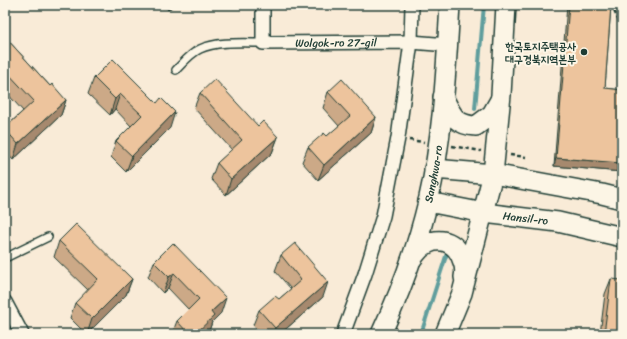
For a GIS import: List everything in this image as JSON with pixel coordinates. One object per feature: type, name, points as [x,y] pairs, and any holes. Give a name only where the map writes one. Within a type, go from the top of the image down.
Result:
[{"type":"main road","name":"Sanghwa-ro","points":[[381,334],[412,259],[428,202],[444,97],[450,5]]},
{"type":"main road","points":[[445,334],[462,294],[493,174],[501,100],[506,5]]},
{"type":"main road","points":[[444,97],[452,115],[461,123],[468,126],[476,126],[492,114],[501,100]]},
{"type":"main road","points":[[434,169],[493,174],[622,199]]},
{"type":"main road","name":"Hansil-ro","points":[[428,202],[484,213],[558,222],[622,237]]},
{"type":"main road","points":[[412,259],[419,249],[428,243],[439,240],[449,242],[463,260],[465,268],[464,284]]},
{"type":"street","points":[[263,5],[263,43]]},
{"type":"street","points":[[343,334],[365,274],[383,216],[398,138],[411,42],[412,5]]},
{"type":"street","name":"Wolgok-ro 27-gil","points":[[263,43],[411,42],[448,45]]},
{"type":"street","points":[[5,302],[22,334]]},
{"type":"lane","points":[[176,70],[199,49],[211,45],[263,43]]},
{"type":"lane","points":[[5,258],[48,237]]},
{"type":"path","points":[[611,5],[622,27]]},
{"type":"path","points":[[398,138],[526,157]]},
{"type":"building","name":"한국토지주택공사 대구경북지역본부","points":[[569,5],[611,5],[605,88],[622,90],[622,163],[556,158]]},
{"type":"building","points":[[5,37],[50,86],[52,84],[66,100],[18,144],[5,128],[34,101],[5,70]]},
{"type":"building","points":[[113,59],[157,103],[161,98],[175,112],[132,156],[116,141],[142,115],[120,94],[115,99],[94,78]]},
{"type":"building","points":[[215,79],[258,126],[263,121],[278,137],[231,179],[217,163],[242,140],[200,93]]},
{"type":"building","points":[[342,79],[376,117],[324,165],[308,147],[324,133],[327,136],[350,116],[328,92]]},
{"type":"building","points":[[76,224],[132,279],[92,319],[75,303],[98,279],[59,241]]},
{"type":"building","points":[[173,243],[226,298],[211,312],[214,316],[195,334],[189,334],[177,321],[199,299],[174,273],[169,277],[154,262]]},
{"type":"building","points":[[295,243],[328,282],[275,328],[259,310],[275,296],[279,299],[301,280],[281,255]]},
{"type":"building","points":[[611,279],[622,280],[622,334],[604,334]]},
{"type":"waterway","points":[[475,109],[484,5]]},
{"type":"waterway","points":[[421,334],[447,253]]},
{"type":"place","name":"한국토지주택공사 대구경북지역본부","points":[[584,52]]}]
